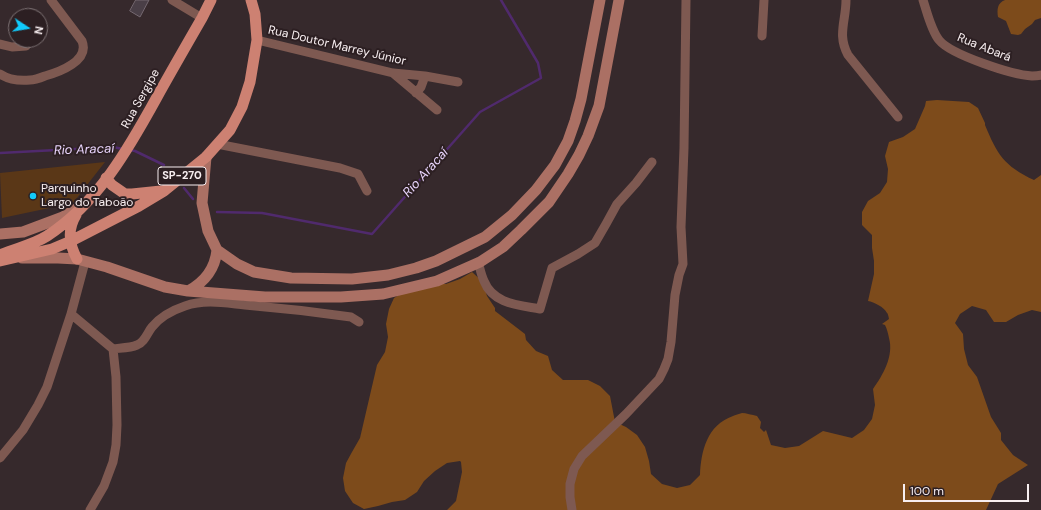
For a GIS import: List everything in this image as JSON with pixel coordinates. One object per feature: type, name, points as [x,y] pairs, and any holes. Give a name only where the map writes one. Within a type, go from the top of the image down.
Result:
[{"type":"main road","points":[[202,18],[205,0]]},
{"type":"main road","name":"Rua Sergipe","points":[[0,255],[36,242],[58,228],[82,206],[106,178],[133,140],[211,0]]},
{"type":"main road","name":"SP-270","points":[[0,261],[52,249],[71,241],[139,206],[164,191],[206,157],[230,130],[242,107],[250,82],[258,40],[256,14],[251,0]]},
{"type":"main road","points":[[256,0],[256,14]]},
{"type":"main road","points":[[206,157],[202,203],[208,231],[217,250],[237,264],[254,272],[291,278],[352,279],[388,275],[436,261],[485,237],[512,215],[536,190],[555,166],[568,141],[581,99],[600,0]]},
{"type":"main road","points":[[14,258],[58,258],[81,261],[107,267],[165,287],[188,291],[265,297],[341,297],[383,294],[438,281],[478,262],[503,247],[549,202],[568,174],[580,155],[599,106],[619,0]]},
{"type":"main road","points":[[106,178],[112,185],[125,194],[164,191]]},
{"type":"main road","points":[[0,234],[23,232],[63,217],[82,206]]},
{"type":"main road","points":[[81,261],[73,251],[69,232],[72,221],[82,206]]},
{"type":"main road","points":[[188,291],[200,284],[208,275],[214,263],[217,250]]},
{"type":"street","points":[[0,74],[13,80],[31,80],[56,73],[74,63],[81,56],[84,45],[82,41],[51,0]]},
{"type":"street","points":[[172,0],[202,18]]},
{"type":"street","points":[[572,510],[570,484],[574,469],[582,456],[626,414],[659,379],[668,359],[671,342],[674,295],[683,264],[682,227],[686,0]]},
{"type":"street","points":[[762,36],[764,0]]},
{"type":"street","points":[[846,0],[842,37],[844,48],[898,117]]},
{"type":"street","name":"Rua Abará","points":[[923,0],[938,40],[946,46],[958,53],[987,65],[1017,74],[1033,76],[1041,75]]},
{"type":"street","name":"Rua Doutor Marrey Júnior","points":[[258,40],[393,73],[425,76],[458,82]]},
{"type":"street","points":[[393,73],[437,110]]},
{"type":"street","points":[[416,93],[421,87],[425,76]]},
{"type":"street","points":[[217,144],[340,168],[358,174],[367,191]]},
{"type":"street","points":[[478,262],[484,282],[493,295],[511,304],[540,309],[552,268],[595,243],[617,204],[652,162]]},
{"type":"street","points":[[0,458],[23,430],[38,406],[47,387],[71,314],[81,261]]},
{"type":"street","points":[[113,349],[136,346],[144,339],[151,327],[169,313],[186,306],[206,302],[284,308],[351,317],[359,322]]},
{"type":"street","points":[[71,314],[113,349],[116,377],[117,425],[113,462],[104,486],[90,510]]},
{"type":"shaded area","points":[[1005,0],[1041,0],[1041,18],[1035,20],[1021,34],[1011,34],[1006,21],[998,17],[999,5]]},
{"type":"shaded area","points":[[937,100],[969,102],[978,108],[994,144],[1008,164],[1015,170],[1034,180],[1041,175],[1041,312],[1032,310],[1018,315],[1006,322],[994,322],[986,310],[972,306],[960,314],[955,323],[963,334],[964,349],[968,365],[977,377],[991,417],[1001,433],[1001,440],[1013,455],[1028,465],[998,484],[986,510],[447,510],[456,501],[462,472],[460,461],[447,463],[435,471],[424,481],[417,492],[405,500],[364,509],[353,503],[345,491],[343,478],[346,463],[360,438],[377,365],[385,352],[388,337],[386,324],[389,309],[394,298],[407,290],[434,284],[446,284],[460,279],[472,272],[483,282],[487,296],[495,308],[495,311],[525,334],[526,340],[536,351],[548,356],[552,370],[563,380],[588,380],[600,386],[610,396],[615,422],[626,427],[637,435],[645,447],[651,474],[662,484],[677,488],[690,485],[700,475],[704,448],[711,432],[724,420],[742,413],[757,416],[761,422],[760,428],[764,432],[766,430],[771,445],[785,448],[799,446],[823,431],[852,438],[864,430],[872,419],[875,405],[873,389],[887,365],[890,345],[885,325],[882,324],[889,319],[888,314],[881,307],[868,301],[874,274],[874,261],[872,235],[862,225],[862,212],[868,201],[880,193],[887,182],[888,169],[885,156],[889,142],[903,137],[915,129],[926,101]]},
{"type":"shaded area","points":[[105,162],[73,203],[2,218],[0,173]]},
{"type":"building","points":[[136,0],[149,0],[140,17],[130,11]]},
{"type":"waterway","name":"Rio Aracaí","points":[[217,212],[262,213],[372,234],[480,112],[541,78],[538,63],[501,0]]},
{"type":"waterway","name":"Rio Aracaí","points":[[0,153],[113,147],[123,149]]},
{"type":"waterway","name":"Rio Aracaí","points":[[130,150],[164,165]]},
{"type":"waterway","name":"Rio Aracaí","points":[[184,188],[193,199]]},
{"type":"place","name":"Parquinho Largo do Taboão","points":[[33,196]]}]
